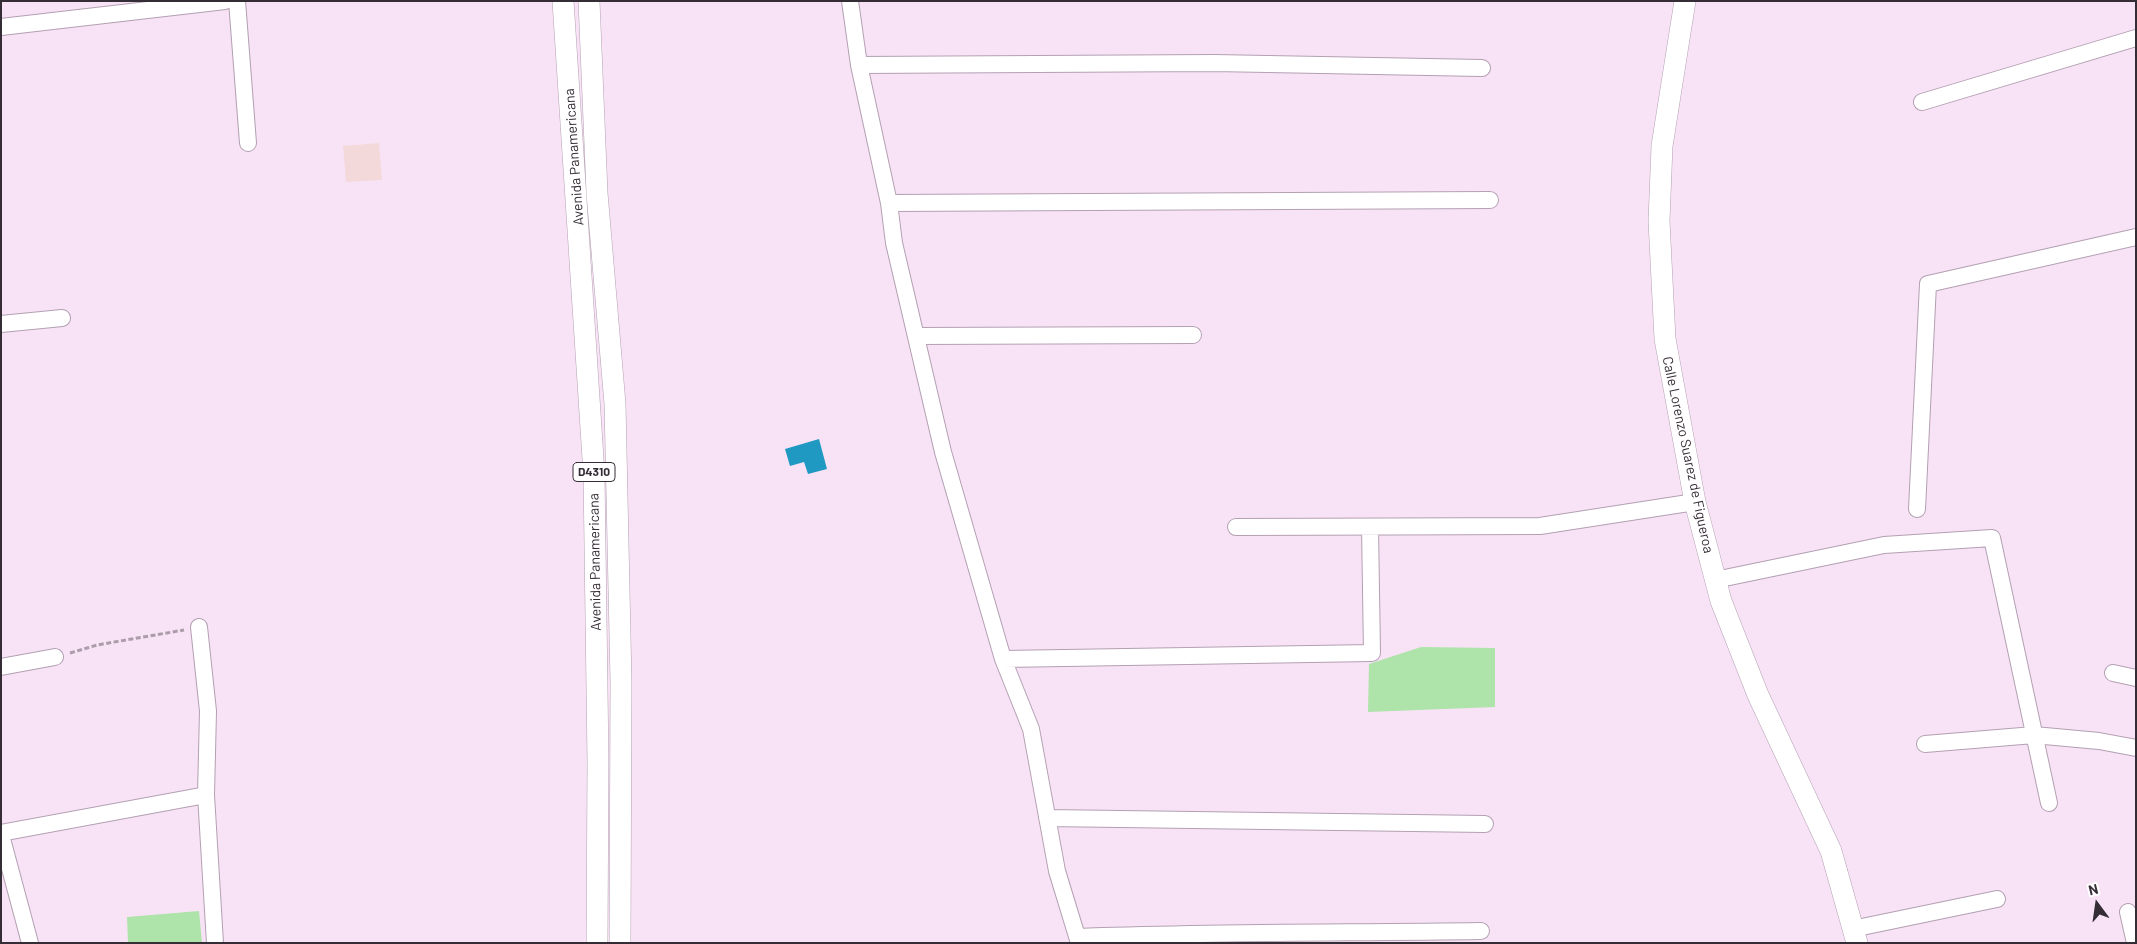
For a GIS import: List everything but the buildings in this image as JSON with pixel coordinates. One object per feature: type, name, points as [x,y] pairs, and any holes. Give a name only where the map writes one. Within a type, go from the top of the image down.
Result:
[{"type":"main road","name":"Calle Lorenzo Suarez de Figueroa","points":[[1685,1],[1662,146],[1659,221],[1665,339],[1695,502],[1721,602],[1758,694],[1831,851],[1854,936]]},
{"type":"main road","points":[[564,11],[589,9]]},
{"type":"main road","name":"Avenida Panamericana","points":[[589,9],[597,193],[615,404],[621,682],[620,943]]},
{"type":"main road","name":"Avenida Panamericana","points":[[564,11],[594,474],[597,943]]},
{"type":"main road","points":[[576,192],[597,193]]},
{"type":"main road","points":[[583,299],[606,298]]},
{"type":"main road","points":[[596,682],[621,682]]},
{"type":"street","points":[[1,27],[225,1]]},
{"type":"street","points":[[237,1],[248,143]]},
{"type":"street","points":[[850,1],[859,64],[889,203],[894,243],[943,452],[1003,659],[1031,729],[1057,871],[1078,940],[1199,932],[1302,934],[1481,931]]},
{"type":"street","points":[[1922,102],[2136,38]]},
{"type":"street","points":[[859,64],[1214,63],[1482,68]]},
{"type":"street","points":[[889,203],[1490,200]]},
{"type":"street","points":[[1917,509],[1928,284],[2136,237]]},
{"type":"street","points":[[1,324],[62,318]]},
{"type":"street","points":[[917,336],[1193,335]]},
{"type":"street","points":[[1236,527],[1540,526],[1695,502]]},
{"type":"street","points":[[1003,659],[1372,653],[1370,527]]},
{"type":"street","points":[[1715,580],[1884,545],[1992,538],[2049,803]]},
{"type":"street","points":[[199,627],[208,711],[206,794],[215,943]]},
{"type":"street","points":[[1,668],[55,657]]},
{"type":"street","points":[[2113,673],[2136,678]]},
{"type":"street","points":[[1925,744],[2034,735],[2099,741],[2136,748]]},
{"type":"street","points":[[30,943],[1,834],[206,794]]},
{"type":"street","points":[[1047,818],[1485,824]]},
{"type":"street","points":[[1854,936],[1997,899]]},
{"type":"street","points":[[2128,912],[2136,943]]},
{"type":"path","points":[[55,657],[98,645],[199,627]]},
{"type":"shaded area","points":[[379,143],[382,180],[346,182],[343,146]]},
{"type":"green space","points":[[1421,647],[1495,648],[1495,707],[1368,712],[1369,664]]},
{"type":"green space","points":[[199,911],[202,943],[128,943],[127,917]]},
{"type":"water","points":[[819,439],[827,469],[808,474],[804,462],[790,466],[785,449]]}]
